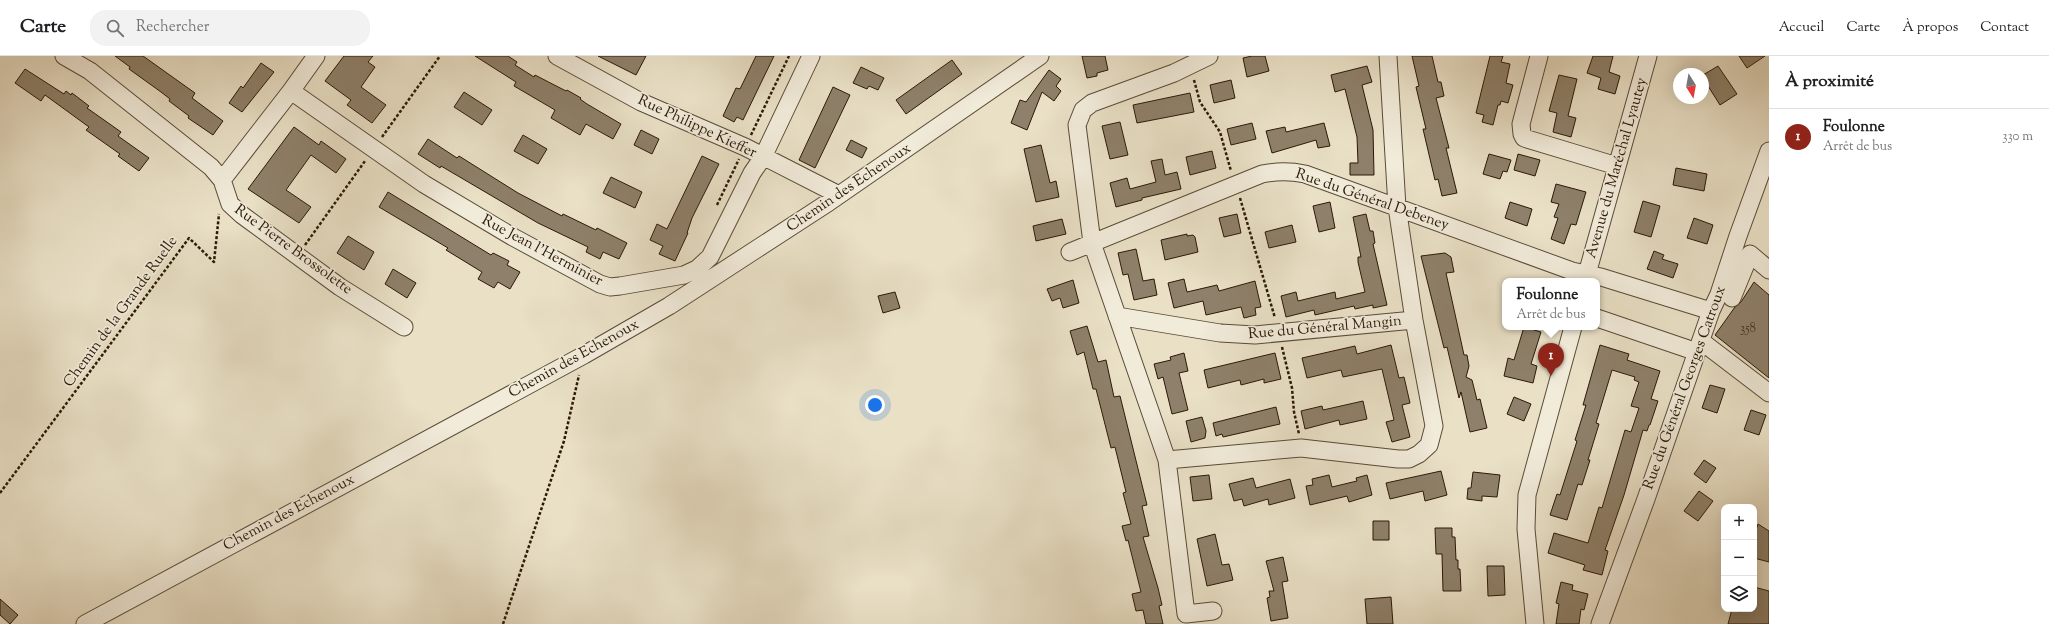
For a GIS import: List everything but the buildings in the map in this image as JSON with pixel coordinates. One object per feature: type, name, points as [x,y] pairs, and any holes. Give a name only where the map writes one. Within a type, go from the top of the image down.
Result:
[{"type":"street","name":"Rue Pierre Brossolette","points":[[64,56],[90,72],[211,167],[222,180],[230,204],[242,215],[334,282],[404,327]]},
{"type":"street","points":[[222,180],[291,91],[316,56]]},
{"type":"street","name":"Rue Philippe Kieffer","points":[[557,56],[641,102],[745,147],[839,195]]},
{"type":"street","name":"Rue Jean l'Herminier","points":[[291,91],[424,184],[539,252],[600,284],[610,287],[684,275],[697,269],[710,257],[752,173],[763,157],[811,56]]},
{"type":"street","name":"Chemin des Echenoux","points":[[85,624],[584,355],[669,306],[839,195],[1040,56]]},
{"type":"street","points":[[1209,56],[1190,66],[1092,103],[1083,110],[1079,118],[1076,132],[1092,243],[1167,460],[1186,614],[1213,611]]},
{"type":"street","points":[[1167,460],[1301,448],[1409,459],[1419,454],[1429,445],[1433,436],[1434,426],[1414,320],[1397,207],[1388,56]]},
{"type":"street","points":[[1539,56],[1521,124],[1521,130],[1524,138],[1617,166]]},
{"type":"street","name":"Avenue du Maréchal Lyautey","points":[[1586,277],[1648,56]]},
{"type":"street","name":"Rue du Général Georges Catroux","points":[[1600,624],[1711,311],[1720,294],[1738,236],[1769,151]]},
{"type":"street","name":"Rue du Général Debeney","points":[[1070,252],[1262,174],[1276,171],[1289,171],[1305,174],[1586,277]]},
{"type":"street","points":[[1732,298],[1750,254],[1769,270]]},
{"type":"street","name":"Rue du Général Debeney","points":[[1600,281],[1711,311]]},
{"type":"street","name":"Rue du Général Mangin","points":[[1117,316],[1238,335],[1278,334],[1414,320]]},
{"type":"street","points":[[1600,319],[1699,346],[1769,393]]},
{"type":"street","points":[[1535,624],[1526,528],[1527,495],[1572,330]]},
{"type":"path","points":[[716,209],[789,56]]},
{"type":"path","points":[[1190,66],[1200,102],[1220,132],[1236,184],[1292,388],[1301,448]]},
{"type":"path","name":"Chemin de la Grande Ruelle","points":[[0,493],[189,238],[214,262],[219,210]]},
{"type":"path","points":[[503,624],[564,441],[584,355]]},
{"type":"place","name":"Foulonne","points":[[1551,376]]}]
